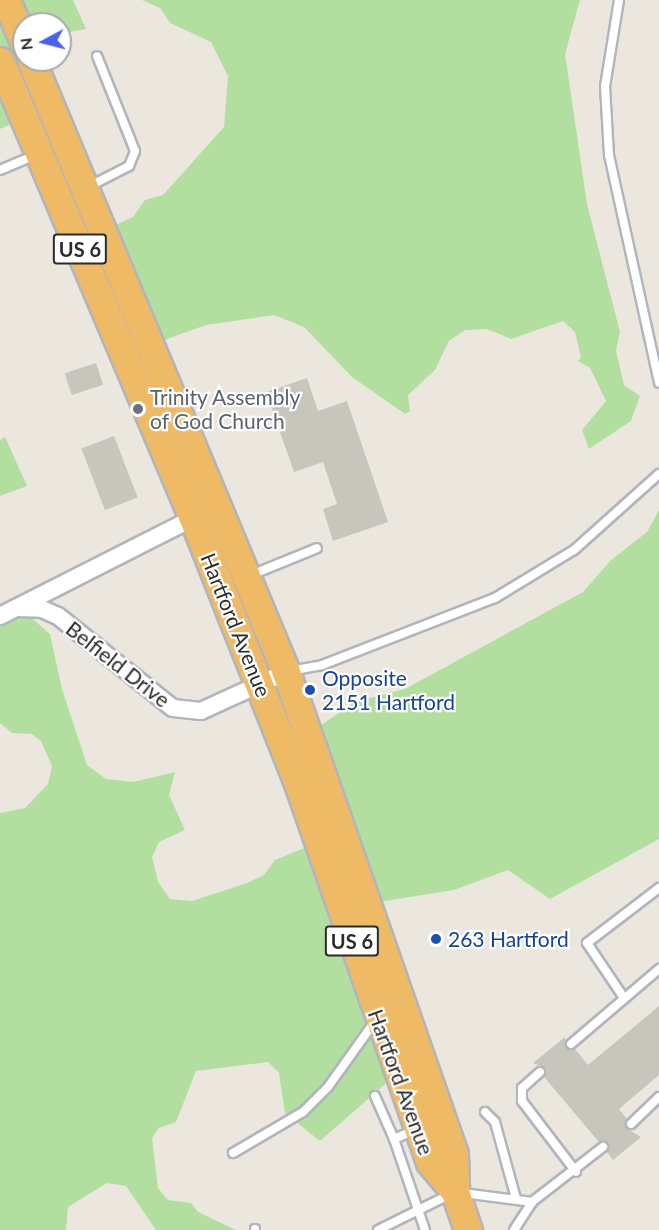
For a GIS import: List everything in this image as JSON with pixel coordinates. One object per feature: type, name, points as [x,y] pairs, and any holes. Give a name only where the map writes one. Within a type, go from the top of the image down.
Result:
[{"type":"highway","points":[[6,0],[12,14]]},
{"type":"highway","name":"Hartford Avenue","points":[[0,61],[193,518],[299,786],[430,1162],[455,1192]]},
{"type":"highway","name":"Hartford Avenue","points":[[36,72],[286,672],[454,1154],[455,1192],[468,1230]]},
{"type":"street","points":[[0,616],[193,518]]},
{"type":"street","name":"Belfield Drive","points":[[17,608],[42,609],[58,616],[173,708],[201,711],[286,672]]},
{"type":"lane","points":[[619,0],[605,86],[609,154],[659,383]]},
{"type":"lane","points":[[85,188],[129,166],[135,151],[97,56]]},
{"type":"lane","points":[[0,170],[39,153]]},
{"type":"lane","points":[[286,672],[322,665],[495,598],[573,550],[659,474]]},
{"type":"lane","points":[[247,576],[317,548]]},
{"type":"lane","points":[[624,998],[587,943],[659,888]]},
{"type":"lane","points":[[571,1044],[659,969]]},
{"type":"lane","points":[[233,1152],[303,1112],[328,1087],[378,1018]]},
{"type":"lane","points":[[540,1072],[522,1088],[522,1101],[576,1172]]},
{"type":"lane","points":[[375,1096],[394,1139],[425,1230]]},
{"type":"lane","points":[[631,1124],[659,1097]]},
{"type":"lane","points":[[485,1112],[495,1122],[516,1199]]},
{"type":"lane","points":[[394,1139],[418,1128]]},
{"type":"lane","points":[[514,1230],[532,1202],[576,1172],[603,1147]]},
{"type":"lane","points":[[378,1230],[419,1212],[455,1192],[532,1202]]},
{"type":"green space","points":[[0,0],[73,0],[86,29],[72,32],[72,12],[12,12],[12,72],[38,72],[48,108],[0,129]]},
{"type":"green space","points":[[142,0],[580,0],[565,54],[587,204],[620,332],[616,351],[624,385],[640,396],[631,421],[589,449],[582,430],[606,401],[590,368],[578,361],[581,357],[575,332],[563,321],[511,339],[487,329],[465,330],[449,341],[435,370],[408,395],[410,411],[405,414],[352,377],[304,327],[274,315],[206,325],[145,347],[98,233],[133,217],[145,200],[163,195],[224,127],[228,76],[211,42],[170,23],[160,8]]},
{"type":"green space","points":[[5,437],[27,486],[0,496],[0,440]]},
{"type":"green space","points":[[659,510],[659,839],[550,899],[508,870],[454,890],[360,905],[408,1064],[320,1141],[285,1113],[279,1073],[268,1062],[196,1071],[176,1122],[159,1128],[152,1138],[158,1188],[168,1200],[191,1203],[198,1212],[236,1230],[156,1230],[126,1186],[107,1183],[68,1207],[66,1230],[0,1230],[0,813],[25,808],[48,784],[52,766],[41,741],[32,734],[12,733],[0,723],[0,605],[2,609],[27,614],[50,634],[62,689],[87,765],[106,779],[133,782],[175,772],[169,795],[185,830],[159,842],[152,857],[158,882],[170,899],[192,901],[247,883],[264,875],[275,860],[328,838],[296,742],[355,702],[405,689],[583,592],[611,560],[647,532]]},
{"type":"building","points":[[96,363],[103,385],[72,395],[65,373]]},
{"type":"building","points":[[307,378],[318,411],[347,401],[388,522],[333,541],[323,509],[337,504],[323,462],[294,472],[266,392]]},
{"type":"building","points":[[114,436],[138,498],[105,510],[81,449]]},
{"type":"building","points":[[659,1006],[659,1075],[619,1109],[627,1119],[626,1128],[641,1137],[613,1160],[607,1152],[608,1143],[599,1142],[544,1077],[545,1068],[533,1063],[565,1037],[566,1048],[575,1049],[588,1065]]},
{"type":"place","name":"Trinity Assembly of God Church","points":[[138,409]]},
{"type":"place","name":"Opposite 2151 Hartford","points":[[310,690]]},
{"type":"place","name":"263 Hartford","points":[[436,939]]}]
